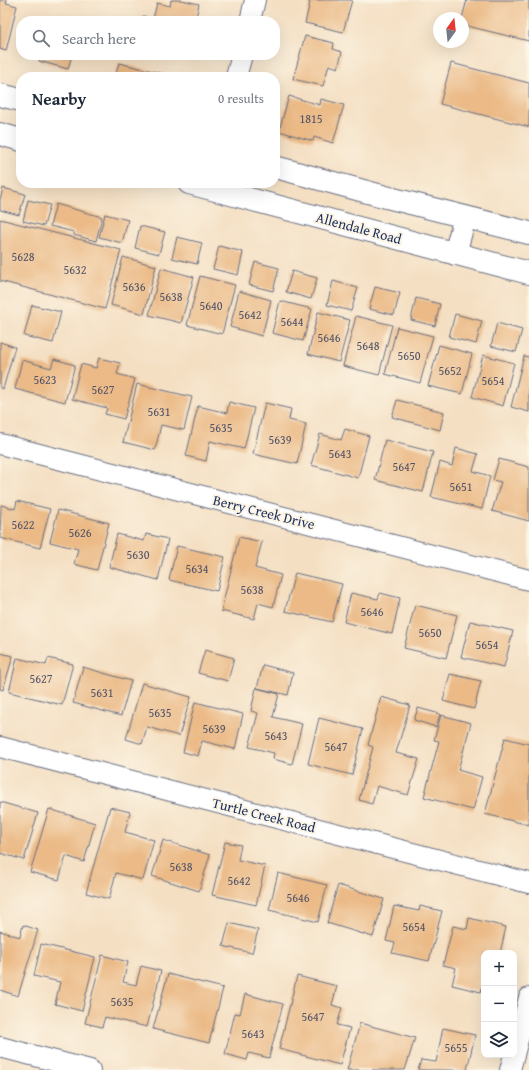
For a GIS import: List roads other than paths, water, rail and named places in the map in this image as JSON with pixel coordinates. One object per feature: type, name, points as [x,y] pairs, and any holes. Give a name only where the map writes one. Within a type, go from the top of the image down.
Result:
[{"type":"main road","points":[[0,95],[16,99]]},
{"type":"main road","points":[[0,134],[16,139]]},
{"type":"main road","points":[[280,168],[529,233]]},
{"type":"main road","name":"Allendale Road","points":[[213,188],[529,273]]},
{"type":"main road","points":[[455,254],[465,217]]},
{"type":"street","points":[[251,16],[255,0]]},
{"type":"street","points":[[237,72],[241,60]]},
{"type":"street","name":"Berry Creek Drive","points":[[0,444],[529,580]]},
{"type":"street","name":"Turtle Creek Road","points":[[0,747],[529,883]]},
{"type":"street","points":[[510,1070],[529,998]]},
{"type":"street","points":[[0,1048],[90,1070]]}]
